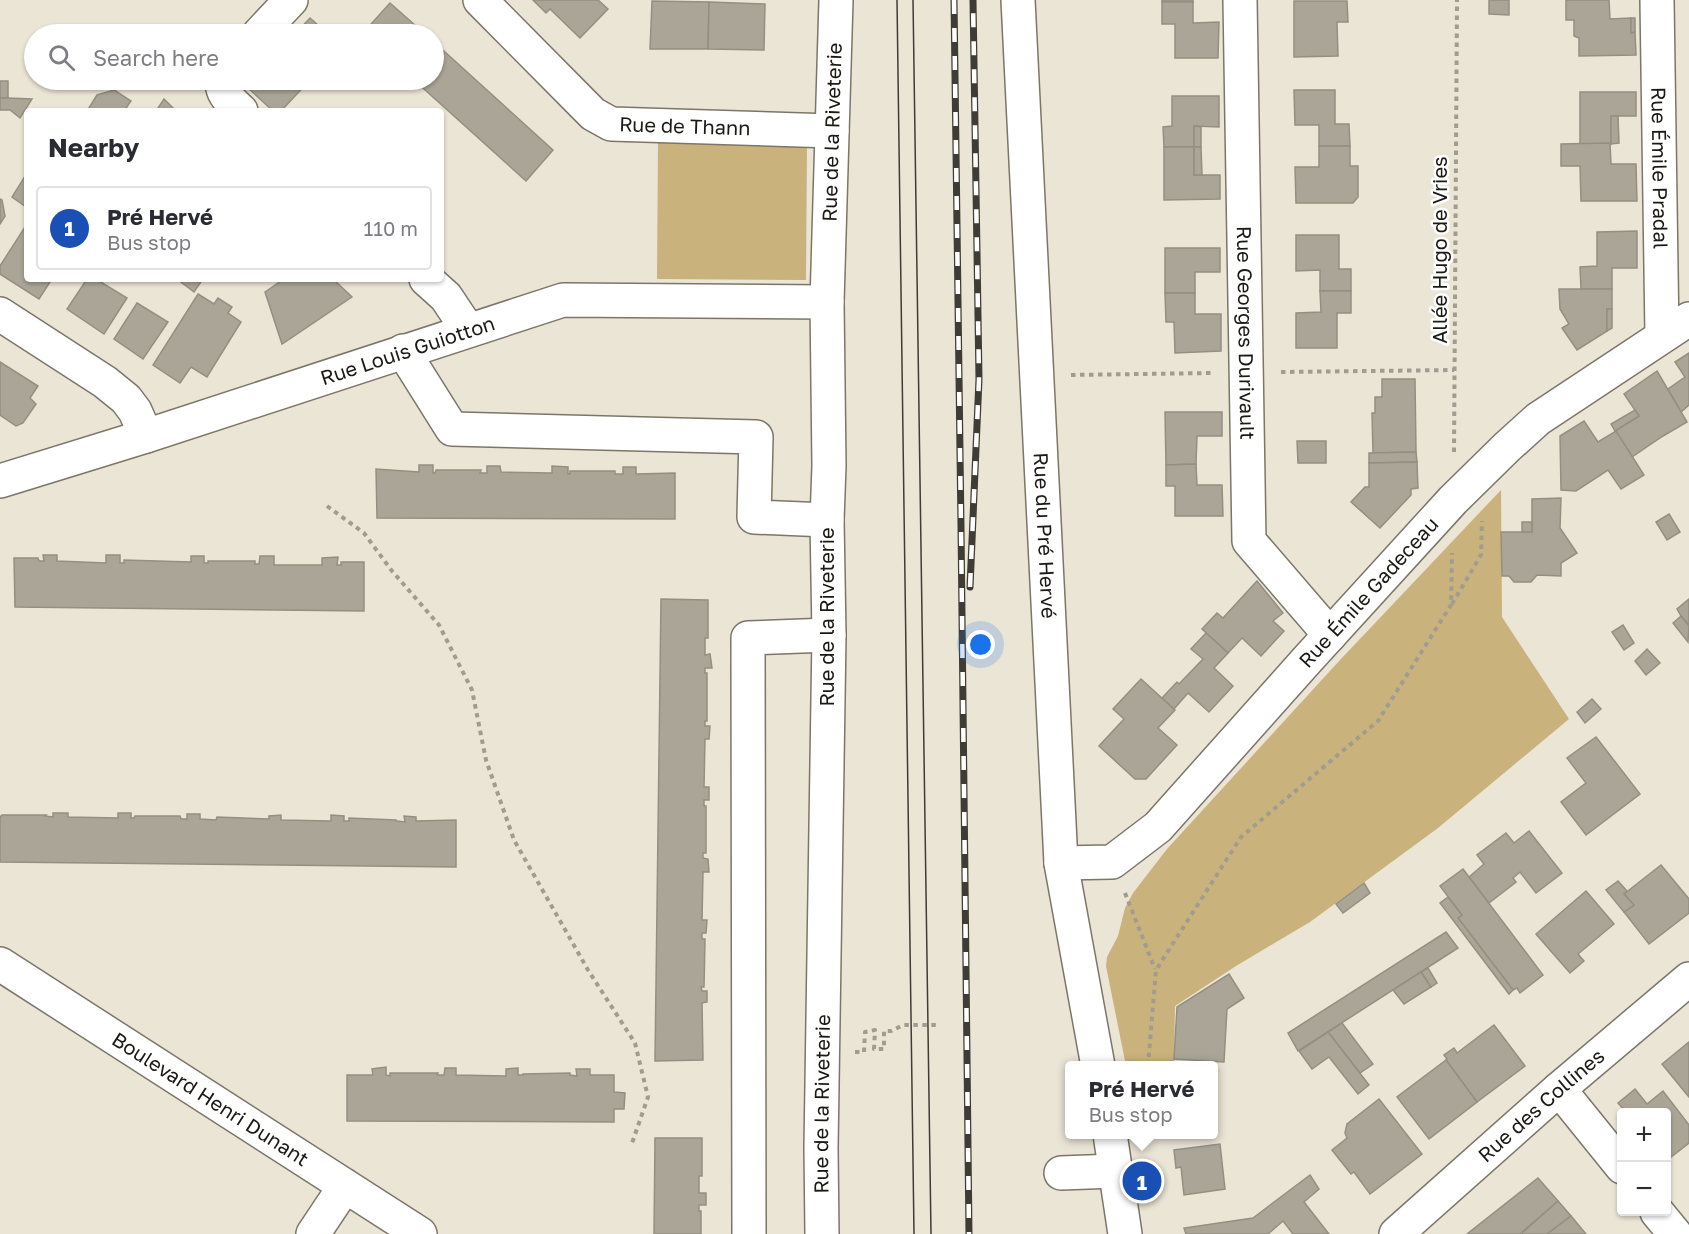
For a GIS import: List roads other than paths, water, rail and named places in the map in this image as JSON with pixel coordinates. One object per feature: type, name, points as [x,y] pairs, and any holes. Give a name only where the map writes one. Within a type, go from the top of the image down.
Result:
[{"type":"street","points":[[268,24],[291,0]]},
{"type":"street","name":"Rue de Thann","points":[[480,0],[593,114],[611,124],[832,131]]},
{"type":"street","name":"Rue de la Riveterie","points":[[822,1234],[821,1148],[829,635],[827,302],[836,0]]},
{"type":"street","name":"Rue du Pré Hervé","points":[[1018,0],[1061,863],[1097,1061]]},
{"type":"street","name":"Rue Georges Durivault","points":[[1240,0],[1249,541],[1330,635]]},
{"type":"street","name":"Rue Émile Pradal","points":[[1658,0],[1675,328]]},
{"type":"street","points":[[224,90],[228,99],[238,108]]},
{"type":"street","points":[[429,282],[446,297],[468,330]]},
{"type":"street","name":"Rue Louis Guiotton","points":[[0,481],[146,436],[563,300],[827,302]]},
{"type":"street","points":[[0,314],[105,382],[126,399],[135,411],[146,436]]},
{"type":"street","name":"Rue Émile Gadeceau","points":[[1061,863],[1112,862],[1158,827],[1330,635],[1482,471],[1538,419],[1675,328]]},
{"type":"street","points":[[403,351],[452,429],[756,437],[754,517],[827,520]]},
{"type":"street","points":[[749,1234],[748,638],[829,635]]},
{"type":"street","name":"Boulevard Henri Dunant","points":[[0,964],[420,1234]]},
{"type":"street","name":"Rue des Collines","points":[[1396,1234],[1559,1089],[1689,979]]},
{"type":"street","points":[[1559,1089],[1618,1162]]},
{"type":"street","points":[[1111,1139],[1125,1234]]},
{"type":"street","points":[[1061,1173],[1115,1171]]},
{"type":"street","points":[[313,1234],[345,1186]]},
{"type":"street","points":[[1660,1216],[1675,1234]]},
{"type":"tram line","points":[[897,0],[914,1234]]},
{"type":"tram line","points":[[913,0],[931,1234]]},
{"type":"railway","points":[[954,0],[969,1234]]},
{"type":"railway","points":[[970,587],[979,379],[973,0]]},
{"type":"place","name":"Pré Hervé","points":[[1142,1181]]}]
